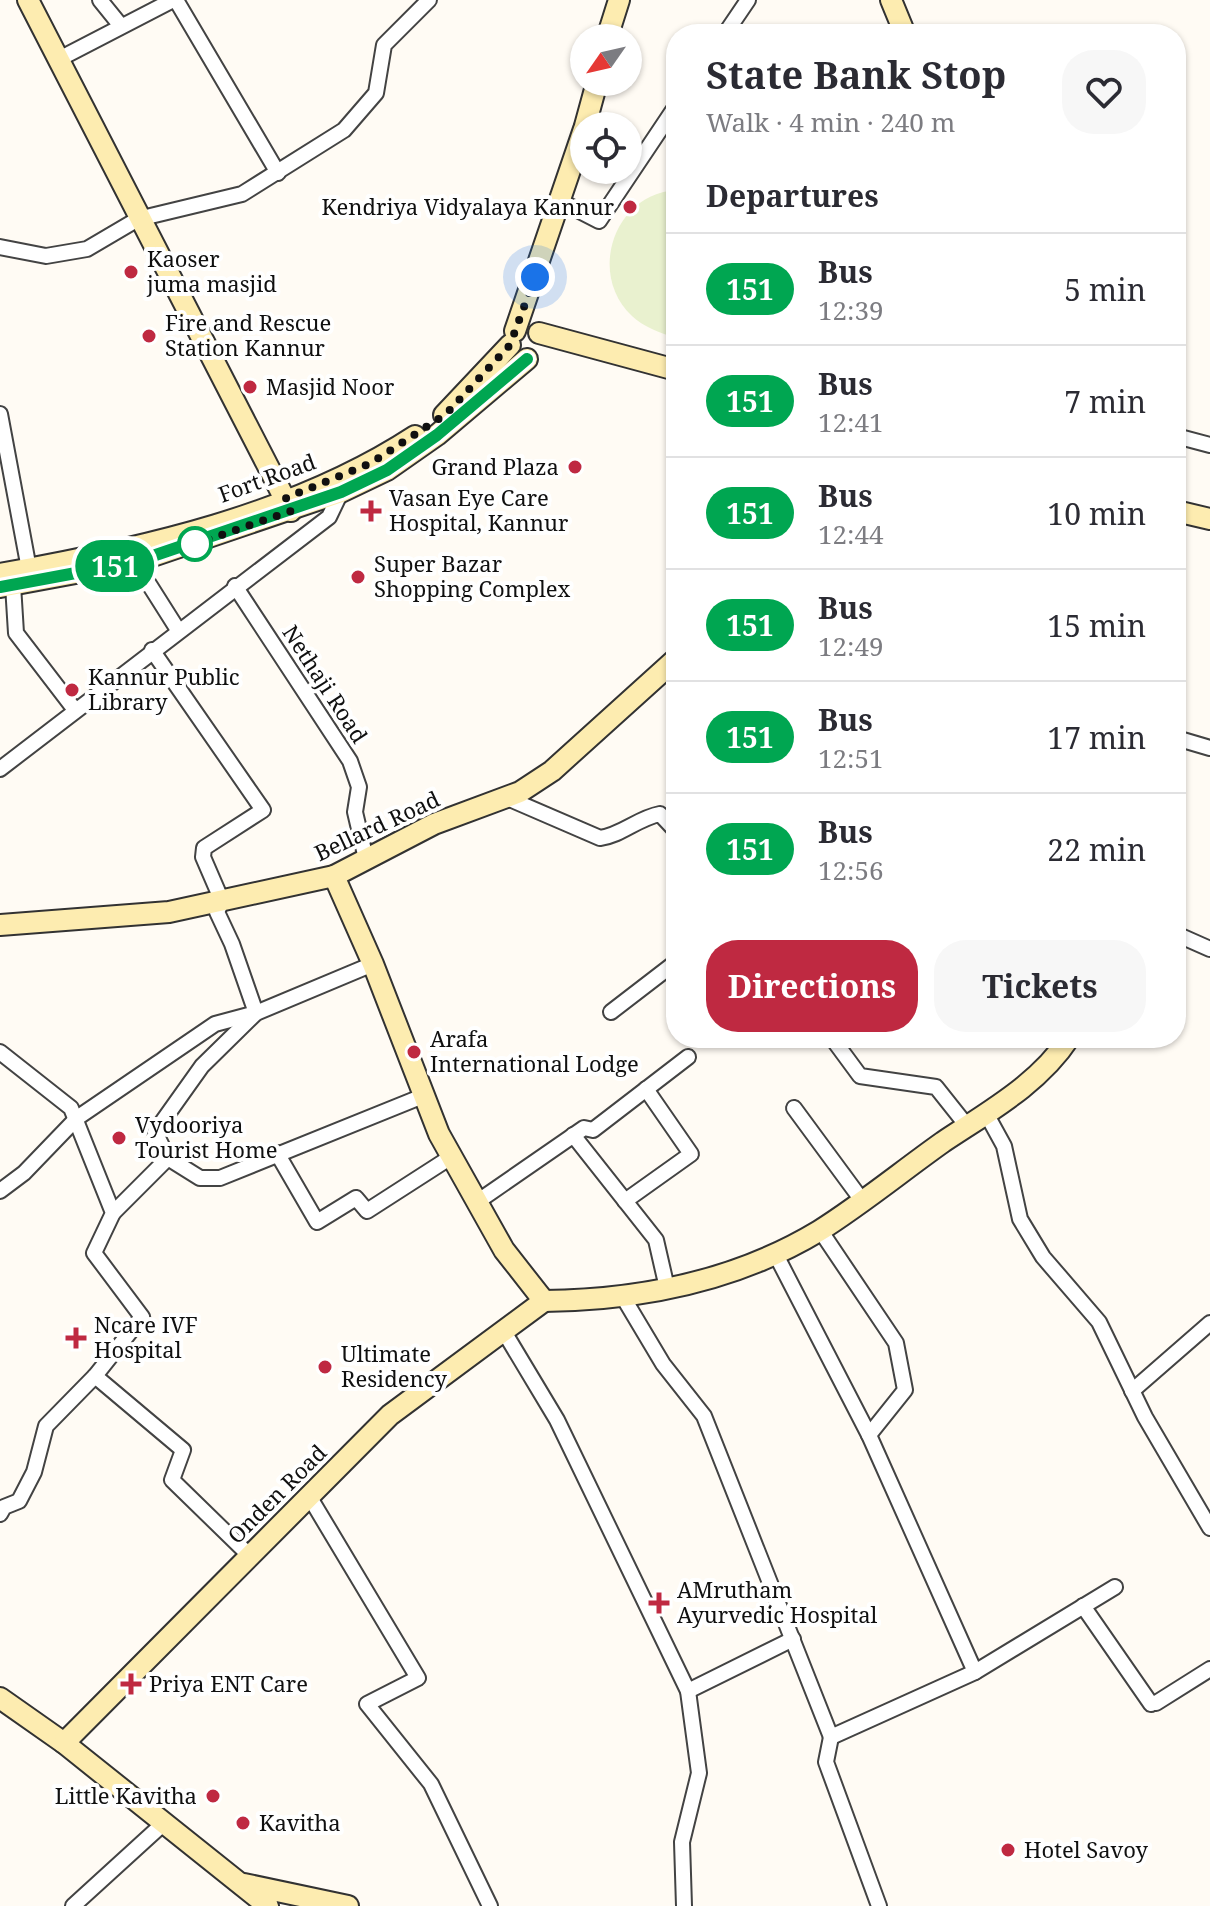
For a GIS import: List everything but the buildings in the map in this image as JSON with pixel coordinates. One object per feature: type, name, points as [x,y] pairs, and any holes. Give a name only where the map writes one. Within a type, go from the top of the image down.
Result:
[{"type":"main road","points":[[28,0],[61,58],[138,219],[288,505]]},
{"type":"main road","points":[[611,24],[619,0]]},
{"type":"main road","points":[[891,0],[901,24]]},
{"type":"main road","points":[[570,175],[529,295],[527,341],[564,340],[666,367]]},
{"type":"main road","name":"Fort Road","points":[[288,505],[371,463],[412,438],[446,414],[527,341]]},
{"type":"main road","name":"Fort Road","points":[[4,582],[132,555],[288,505],[341,492],[413,452],[507,377],[527,341]]},
{"type":"main road","points":[[1186,513],[1210,519]]},
{"type":"main road","name":"Fort Road","points":[[4,582],[29,569],[132,555]]},
{"type":"main road","name":"Bellard Road","points":[[0,925],[169,912],[334,876],[434,824],[505,797],[552,771],[666,668]]},
{"type":"main road","points":[[334,876],[373,964],[423,1096],[451,1157],[504,1250],[544,1301],[623,1297],[702,1281],[775,1253],[820,1230],[987,1115],[1043,1069],[1061,1048]]},
{"type":"main road","name":"Onden Road","points":[[64,1743],[390,1415],[544,1301]]},
{"type":"main road","points":[[2,1702],[64,1743],[268,1906]]},
{"type":"main road","points":[[240,1883],[348,1906]]},
{"type":"street","points":[[100,0],[121,26]]},
{"type":"street","points":[[61,58],[174,0],[278,173]]},
{"type":"street","points":[[0,247],[46,256],[87,249],[138,219],[242,194],[344,130],[376,93],[384,45],[429,0]]},
{"type":"street","points":[[732,24],[748,0]]},
{"type":"street","points":[[562,202],[599,221],[666,125]]},
{"type":"street","points":[[0,414],[29,569]]},
{"type":"street","points":[[1186,439],[1210,445]]},
{"type":"street","points":[[0,769],[329,517],[339,503],[341,492]]},
{"type":"street","points":[[132,555],[178,630]]},
{"type":"street","points":[[4,582],[16,633],[75,710]]},
{"type":"street","name":"Nethaji Road","points":[[235,586],[350,761],[359,787],[355,812],[366,859]]},
{"type":"street","points":[[152,650],[263,810],[204,848],[203,857],[222,901],[217,912],[232,944],[256,1013]]},
{"type":"street","points":[[1186,741],[1210,748]]},
{"type":"street","points":[[505,797],[600,838],[614,836],[660,814],[666,820]]},
{"type":"street","points":[[1186,938],[1210,949]]},
{"type":"street","points":[[0,1191],[24,1173],[77,1118],[215,1024],[256,1013],[373,964]]},
{"type":"street","points":[[611,1012],[666,970]]},
{"type":"street","points":[[256,1013],[202,1066],[155,1132],[168,1158],[191,1174],[209,1180],[240,1172],[277,1153],[423,1096]]},
{"type":"street","points":[[839,1048],[860,1076],[936,1087],[967,1126]]},
{"type":"street","points":[[0,1052],[64,1099],[77,1118],[113,1213]]},
{"type":"street","points":[[477,1202],[584,1128],[593,1130],[688,1057]]},
{"type":"street","points":[[625,1201],[691,1154],[646,1089]]},
{"type":"street","points":[[794,1108],[861,1199]]},
{"type":"street","points":[[987,1115],[1004,1146],[1020,1219],[1043,1257],[1099,1322],[1132,1391],[1210,1528]]},
{"type":"street","points":[[573,1135],[656,1240],[667,1288]]},
{"type":"street","points":[[277,1153],[317,1222],[356,1198],[367,1211],[451,1157]]},
{"type":"street","points":[[0,1514],[4,1507],[19,1501],[34,1472],[46,1426],[95,1376],[142,1317],[94,1253],[113,1213],[168,1158]]},
{"type":"street","points":[[820,1230],[896,1343],[905,1390],[869,1435]]},
{"type":"street","points":[[775,1253],[869,1435],[975,1672]]},
{"type":"street","points":[[623,1297],[663,1364],[704,1416],[831,1737],[826,1762],[879,1906]]},
{"type":"street","points":[[1132,1391],[1210,1323]]},
{"type":"street","points":[[503,1330],[557,1420],[688,1691],[699,1773],[682,1842],[684,1906]]},
{"type":"street","points":[[95,1376],[183,1450],[172,1480],[250,1556]]},
{"type":"street","points":[[309,1496],[418,1678],[367,1704],[431,1784],[490,1906]]},
{"type":"street","points":[[831,1737],[975,1672],[1115,1587]]},
{"type":"street","points":[[1083,1606],[1154,1703],[1210,1669]]},
{"type":"street","points":[[688,1691],[793,1639]]},
{"type":"street","points":[[73,1906],[164,1823]]},
{"type":"green space","points":[[666,192],[666,334],[632,316],[618,299],[611,279],[610,259],[614,239],[623,221],[637,205]]},
{"type":"bus line","name":"151","points":[[0,587],[135,562],[230,533],[341,492],[387,470],[437,435],[527,359]]},
{"type":"place","name":"Kendriya Vidyalaya Kannur","points":[[630,207]]},
{"type":"place","name":"Kaoser juma masjid","points":[[131,272]]},
{"type":"place","name":"Fire and Rescue Station Kannur","points":[[149,336]]},
{"type":"place","name":"Masjid Noor","points":[[250,387]]},
{"type":"place","name":"Grand Plaza","points":[[575,467]]},
{"type":"place","name":"Vasan Eye Care Hospital, Kannur","points":[[371,511]]},
{"type":"place","name":"Super Bazar Shopping Complex","points":[[358,577]]},
{"type":"place","name":"Kannur Public Library","points":[[72,690]]},
{"type":"place","name":"Arafa International Lodge","points":[[414,1052]]},
{"type":"place","name":"Vydooriya Tourist Home","points":[[119,1138]]},
{"type":"place","name":"Ncare IVF Hospital","points":[[76,1338]]},
{"type":"place","name":"Ultimate Residency","points":[[325,1367]]},
{"type":"place","name":"AMrutham Ayurvedic Hospital","points":[[659,1603]]},
{"type":"place","name":"Priya ENT Care","points":[[131,1684]]},
{"type":"place","name":"Little Kavitha","points":[[213,1796]]},
{"type":"place","name":"Kavitha","points":[[243,1823]]},
{"type":"place","name":"Hotel Savoy","points":[[1008,1850]]},
{"type":"route","points":[[195,544],[291,511],[286,498],[371,463],[446,414],[510,345],[535,277]]}]
